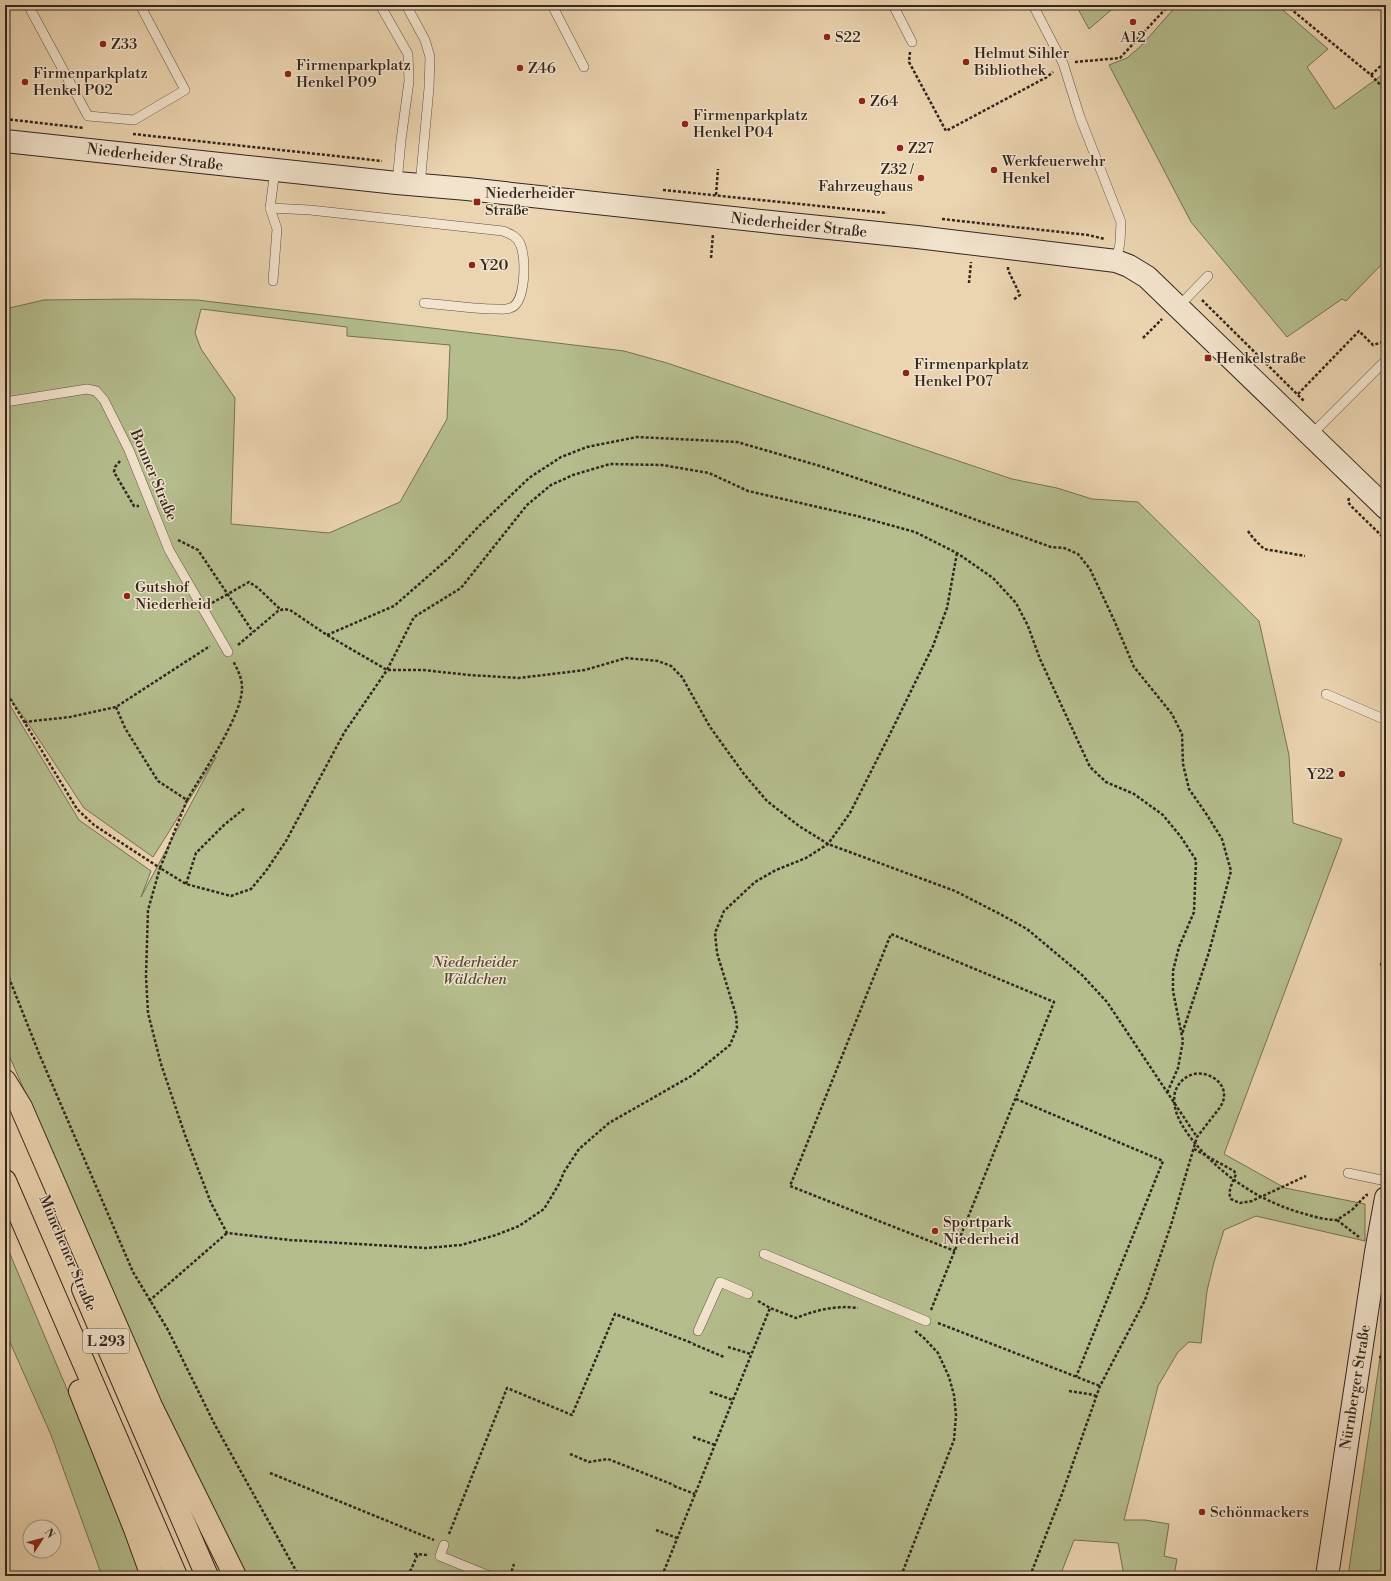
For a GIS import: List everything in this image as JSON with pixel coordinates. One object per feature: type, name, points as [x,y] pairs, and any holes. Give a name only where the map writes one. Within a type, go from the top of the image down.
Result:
[{"type":"highway","points":[[5,1081],[21,1106],[151,1406],[235,1576]]},
{"type":"highway","name":"Münchener Straße","points":[[5,1107],[207,1576]]},
{"type":"highway","name":"Münchener Straße","points":[[5,1181],[176,1576]]},
{"type":"highway","points":[[58,1304],[64,1352],[135,1529],[152,1576]]},
{"type":"street","name":"Niederheider Straße","points":[[5,141],[917,237],[1118,252]]},
{"type":"street","points":[[1118,252],[1177,306],[1386,508]]},
{"type":"street","name":"Nürnberger Straße","points":[[1327,1576],[1376,1252],[1386,1198]]},
{"type":"lane","points":[[28,5],[88,116],[134,120],[185,90],[140,5]]},
{"type":"lane","points":[[380,5],[408,54],[409,81],[397,183]]},
{"type":"lane","points":[[406,5],[425,40],[430,57],[430,88],[420,185]]},
{"type":"lane","points":[[552,5],[584,67]]},
{"type":"lane","points":[[893,5],[912,42]]},
{"type":"lane","points":[[1033,5],[1063,63],[1080,117],[1121,222],[1118,252]]},
{"type":"lane","points":[[273,281],[277,229],[270,208],[275,170]]},
{"type":"lane","points":[[270,208],[310,210],[503,231],[513,234],[521,245],[525,261],[521,297],[516,305],[510,309],[487,309],[424,303]]},
{"type":"lane","points":[[1177,306],[1208,276]]},
{"type":"lane","points":[[1311,435],[1386,360]]},
{"type":"lane","name":"Bonner Straße","points":[[5,402],[87,389],[96,391],[104,400],[129,450],[170,550],[228,652]]},
{"type":"lane","points":[[1326,694],[1386,720]]},
{"type":"lane","points":[[1348,1173],[1386,1180]]},
{"type":"lane","points":[[764,1254],[927,1320]]},
{"type":"lane","points":[[698,1331],[720,1282],[748,1294]]},
{"type":"lane","points":[[444,1545],[440,1556],[489,1576]]},
{"type":"path","points":[[912,42],[909,62],[946,131],[1047,77],[1063,63],[1120,58],[1169,5]]},
{"type":"path","points":[[1286,5],[1371,75],[1386,91]]},
{"type":"path","points":[[1371,75],[1386,61]]},
{"type":"path","points":[[716,195],[718,169]]},
{"type":"path","points":[[935,219],[1088,235],[1118,252]]},
{"type":"path","points":[[710,258],[713,238]]},
{"type":"path","points":[[1008,265],[1008,270],[1020,295],[1013,300]]},
{"type":"path","points":[[969,283],[971,266]]},
{"type":"path","points":[[1143,338],[1177,306],[1298,394],[1359,331],[1373,345],[1386,341]]},
{"type":"path","points":[[326,635],[394,606],[449,558],[478,527],[529,478],[561,457],[587,447],[637,437],[737,442],[913,497],[1051,547],[1064,548],[1078,554],[1090,568],[1134,667],[1172,714],[1182,734],[1183,764],[1189,790],[1208,815],[1222,839],[1231,872],[1209,952],[1182,1034]]},
{"type":"path","points":[[129,450],[115,467],[114,472],[134,506],[138,506],[150,500]]},
{"type":"path","points":[[5,690],[77,809],[94,825],[186,884],[231,896],[251,889],[266,871],[286,841],[344,734],[387,670],[414,617],[461,588],[527,505],[551,485],[572,475],[610,464],[662,465],[709,473],[748,491],[857,516],[915,532],[957,553],[993,578],[1016,603],[1028,626],[1040,658],[1090,767],[1106,782],[1134,794],[1162,815],[1181,837],[1196,860],[1194,912],[1179,947],[1173,971],[1173,991],[1183,1041],[1178,1068],[1167,1093]]},
{"type":"path","points":[[1348,502],[1386,540]]},
{"type":"path","points":[[1248,531],[1264,549],[1306,556]]},
{"type":"path","points":[[165,538],[183,541],[198,550],[253,632]]},
{"type":"path","points":[[149,1301],[227,1233],[290,1240],[426,1248],[461,1245],[496,1235],[520,1226],[544,1209],[559,1184],[564,1172],[579,1149],[609,1124],[693,1075],[730,1045],[738,1028],[736,1015],[717,953],[715,933],[724,911],[755,882],[776,870],[806,858],[828,844],[850,813],[933,646],[947,608],[957,553]]},
{"type":"path","points":[[203,609],[249,582],[258,588],[281,610]]},
{"type":"path","points":[[227,1233],[211,1204],[185,1136],[162,1064],[148,1013],[146,976],[148,910],[156,879],[187,800],[237,712],[242,687],[238,670],[228,652],[281,610],[290,610],[326,635],[387,670],[423,670],[519,678],[585,670],[626,658],[658,661],[671,666],[682,677],[710,727],[744,774],[767,801],[799,826],[828,844],[955,891],[1027,929],[1082,975],[1107,1002],[1197,1137]]},
{"type":"path","points":[[24,722],[70,717],[116,707],[220,639]]},
{"type":"path","points":[[116,707],[125,728],[158,781],[187,800]]},
{"type":"path","points":[[186,884],[196,853],[224,825],[245,808]]},
{"type":"path","points":[[955,1251],[790,1186],[891,934],[1054,1002],[1016,1099],[955,1251],[927,1320],[1100,1386]]},
{"type":"path","points":[[1380,964],[1386,966]]},
{"type":"path","points":[[5,968],[40,1056],[132,1272],[168,1330],[215,1425],[299,1576]]},
{"type":"path","points":[[1030,1576],[1060,1501],[1100,1386],[1145,1300],[1171,1225],[1194,1149],[1197,1137],[1218,1110],[1223,1101],[1224,1094],[1220,1085],[1212,1077],[1206,1074],[1197,1073],[1188,1075],[1181,1081],[1176,1090],[1174,1100],[1179,1120],[1197,1146],[1222,1171],[1253,1192],[1287,1209],[1316,1217],[1338,1220],[1376,1252]]},
{"type":"path","points":[[1016,1099],[1163,1161],[1076,1377]]},
{"type":"path","points":[[1194,1149],[1234,1171],[1236,1174],[1230,1189],[1230,1196],[1231,1199],[1240,1203],[1252,1201],[1306,1176]]},
{"type":"path","points":[[1338,1220],[1352,1210]]},
{"type":"path","points":[[662,1576],[770,1308],[796,1318],[835,1307],[864,1308]]},
{"type":"path","points":[[270,1473],[444,1545],[507,1388],[572,1415],[615,1314],[692,1343],[724,1357]]},
{"type":"path","points":[[901,1576],[954,1440],[956,1415],[954,1395],[949,1377],[938,1353],[924,1338],[912,1329]]},
{"type":"path","points":[[692,1343],[698,1331]]},
{"type":"path","points":[[728,1346],[751,1354]]},
{"type":"path","points":[[1380,1357],[1386,1357]]},
{"type":"path","points":[[1069,1391],[1096,1396]]},
{"type":"path","points":[[710,1392],[733,1400]]},
{"type":"path","points":[[693,1437],[715,1445]]},
{"type":"path","points":[[570,1454],[589,1462],[608,1459],[695,1494]]},
{"type":"path","points":[[656,1530],[678,1538]]},
{"type":"path","points":[[408,1576],[418,1554]]},
{"type":"path","points":[[510,1576],[514,1564]]},
{"type":"green space","points":[[1076,5],[1117,5],[1089,29]]},
{"type":"green space","points":[[1177,5],[1277,5],[1328,49],[1307,67],[1335,109],[1386,72],[1386,260],[1346,301],[1342,299],[1287,337],[1191,222],[1109,65],[1127,58],[1141,46]]},
{"type":"green space","name":"Niederheider Wäldchen","points":[[44,300],[197,300],[624,351],[667,363],[1012,479],[1057,488],[1092,499],[1138,502],[1259,621],[1289,755],[1293,823],[1342,839],[1224,1154],[1285,1188],[1365,1204],[1365,1241],[1256,1216],[1224,1230],[1207,1291],[1201,1343],[1189,1342],[1178,1352],[1158,1386],[1124,1520],[1145,1520],[1169,1524],[1164,1556],[1177,1559],[1174,1576],[1124,1576],[1118,1543],[1074,1540],[1060,1576],[247,1576],[162,1406],[5,1046],[5,697],[79,820],[151,871],[141,897],[216,757],[153,857],[84,808],[5,691],[5,309]],"holes":[[[201,309],[347,327],[347,336],[450,345],[447,419],[400,502],[329,533],[231,524],[235,398],[201,349],[195,333]]]},
{"type":"green space","points":[[5,1242],[122,1520],[142,1576],[102,1576],[51,1435],[5,1331]]},
{"type":"green space","points":[[1386,1317],[1386,1576],[1348,1576]]},
{"type":"place","name":"A12","points":[[1133,22]]},
{"type":"place","name":"S22","points":[[827,37]]},
{"type":"place","name":"Z33","points":[[103,44]]},
{"type":"place","name":"Helmut Sihler Bibliothek","points":[[966,62]]},
{"type":"place","name":"Z46","points":[[520,68]]},
{"type":"place","name":"Firmenparkplatz Henkel P09","points":[[288,74]]},
{"type":"place","name":"Firmenparkplatz Henkel P02","points":[[25,82]]},
{"type":"place","name":"Z64","points":[[862,101]]},
{"type":"place","name":"Firmenparkplatz Henkel P04","points":[[685,124]]},
{"type":"place","name":"Z27","points":[[900,148]]},
{"type":"place","name":"Werkfeuerwehr Henkel","points":[[994,170]]},
{"type":"place","name":"Z32 / Fahrzeughaus","points":[[921,178]]},
{"type":"place","name":"Niederheider Straße","points":[[477,202]]},
{"type":"place","name":"Y20","points":[[472,265]]},
{"type":"place","name":"Henkelstraße","points":[[1208,358]]},
{"type":"place","name":"Firmenparkplatz Henkel P07","points":[[906,373]]},
{"type":"place","name":"Gutshof Niederheid","points":[[127,596]]},
{"type":"place","name":"Y22","points":[[1342,774]]},
{"type":"place","name":"Sportpark Niederheid","points":[[935,1231]]},
{"type":"place","name":"Schönmackers","points":[[1202,1512]]}]
